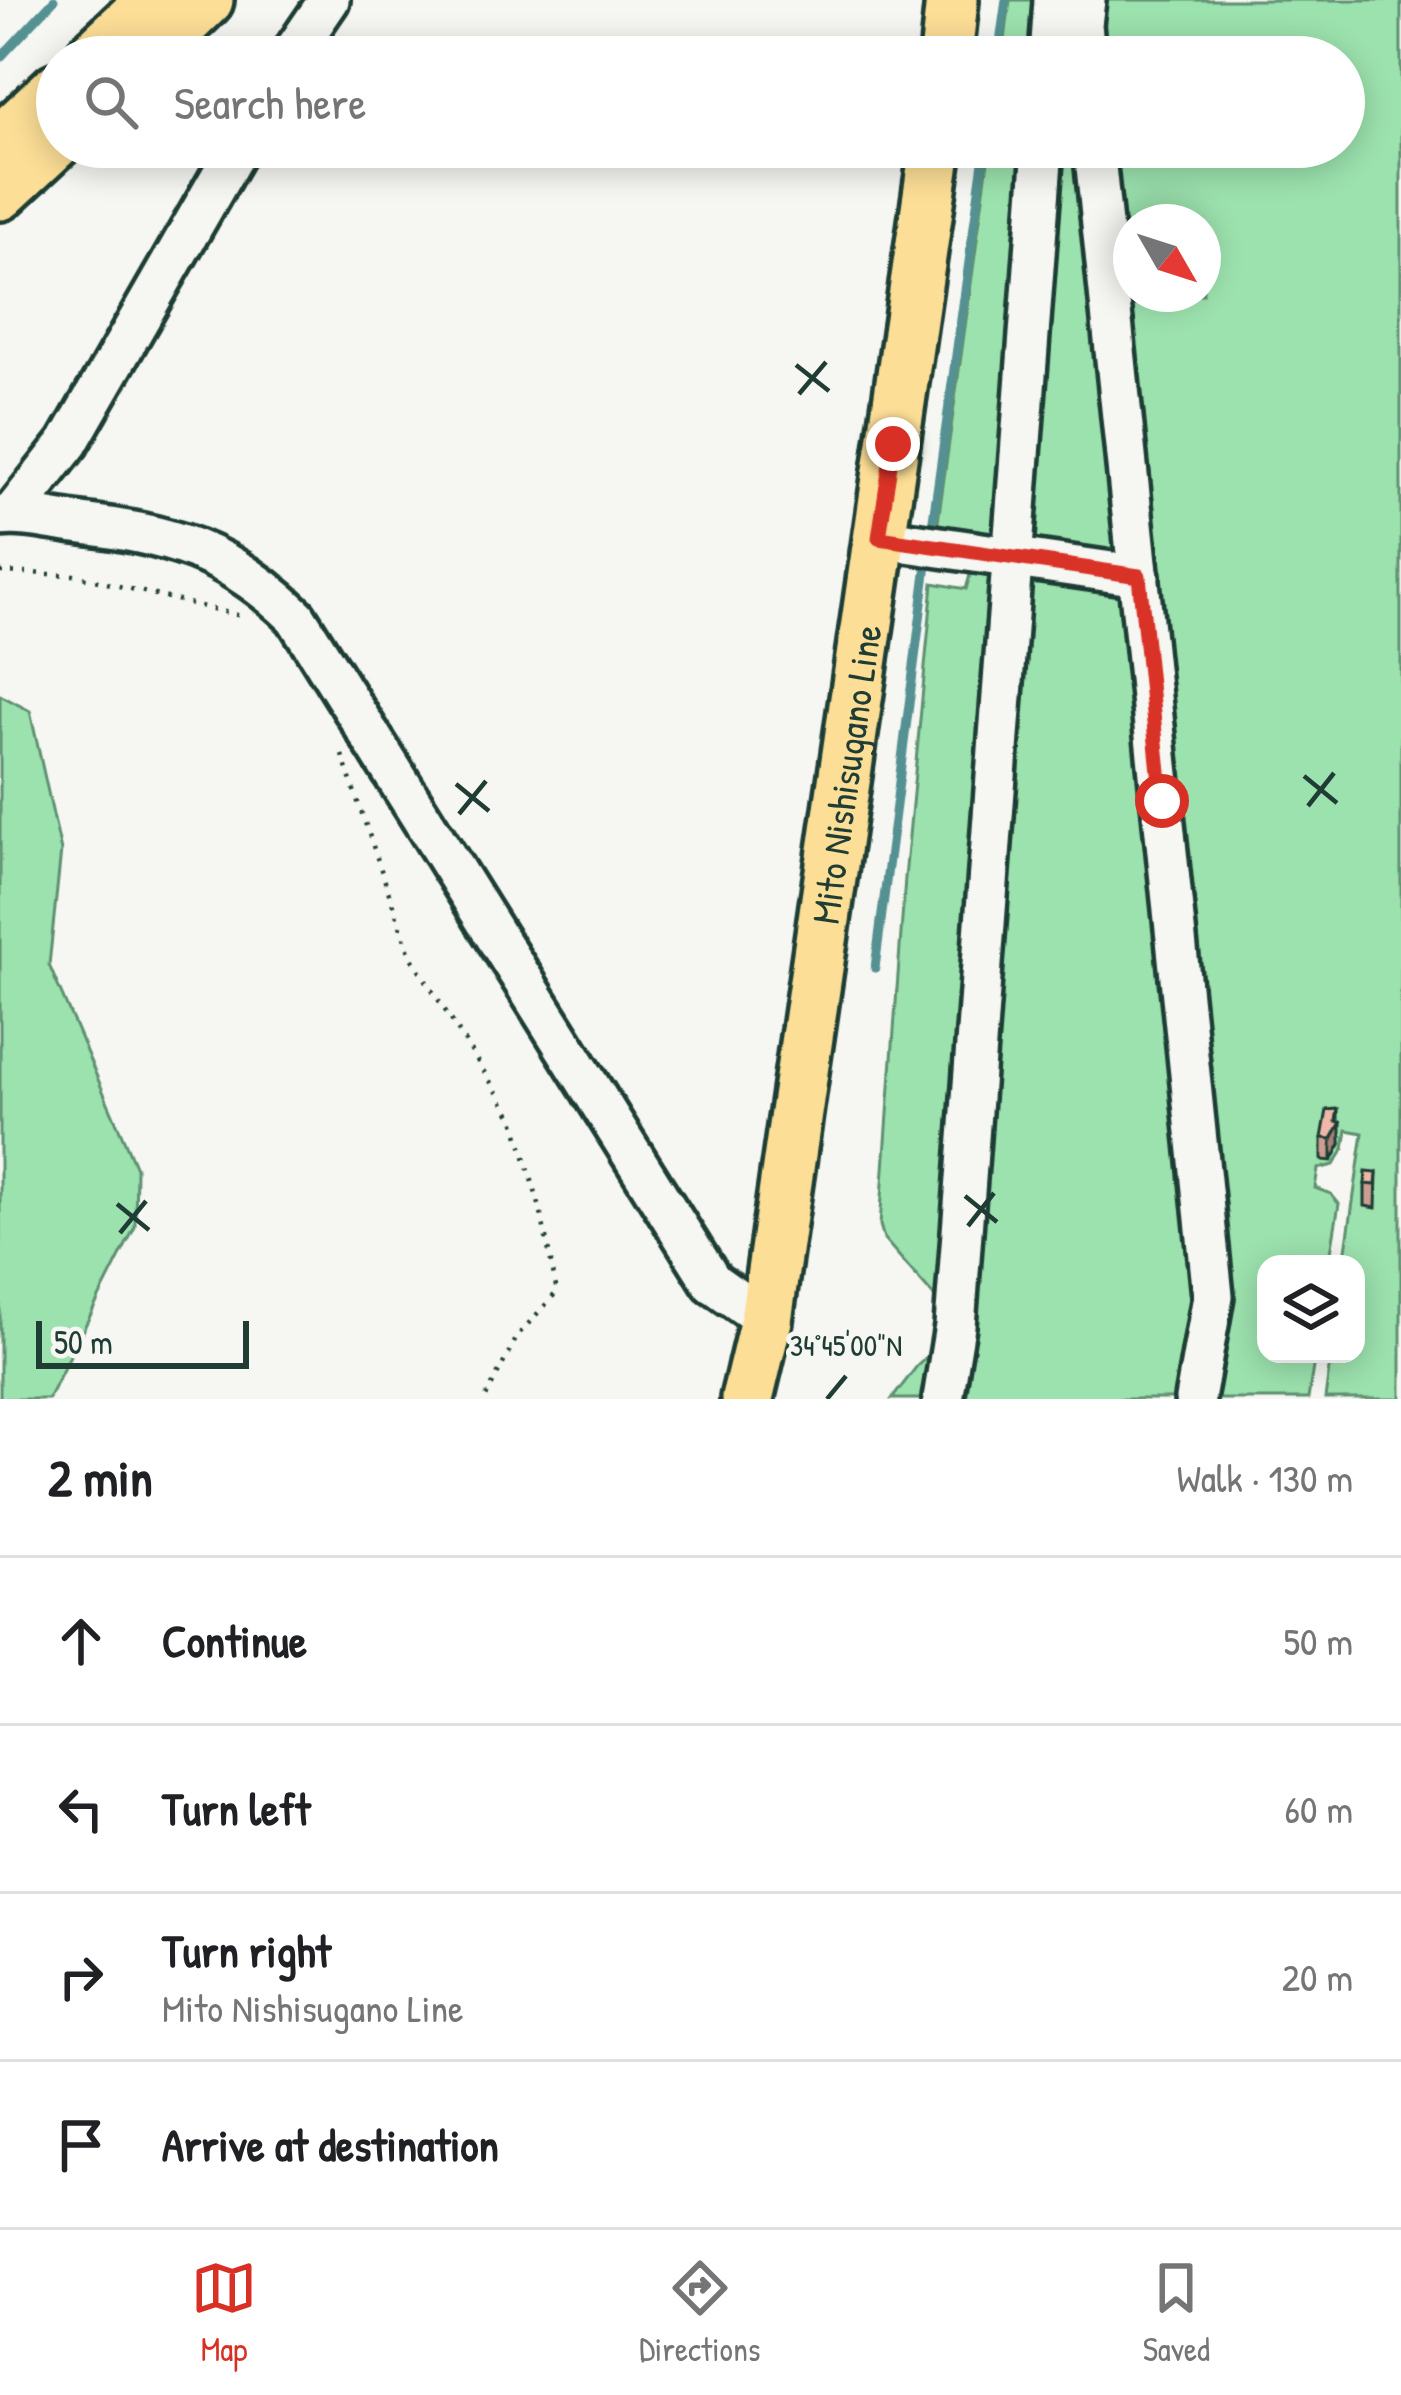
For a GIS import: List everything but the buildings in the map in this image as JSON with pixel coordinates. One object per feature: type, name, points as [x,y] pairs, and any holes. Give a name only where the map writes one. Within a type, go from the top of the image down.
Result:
[{"type":"main road","points":[[114,36],[153,0]]},
{"type":"main road","points":[[170,36],[207,0]]},
{"type":"main road","points":[[948,36],[952,0]]},
{"type":"main road","points":[[0,142],[36,109]]},
{"type":"main road","points":[[0,194],[36,161]]},
{"type":"main road","name":"Mito Nishisugano Line","points":[[747,1399],[766,1320],[932,168]]},
{"type":"street","points":[[304,36],[329,0]]},
{"type":"street","points":[[1051,36],[1054,0]]},
{"type":"street","points":[[1083,36],[1085,0]]},
{"type":"street","points":[[6,515],[68,443],[226,168]]},
{"type":"street","points":[[943,1399],[955,1326],[1041,168]]},
{"type":"street","points":[[1096,168],[1213,1296],[1195,1399]]},
{"type":"street","points":[[6,515],[158,535],[220,559],[262,584],[296,617],[712,1282],[766,1320]]},
{"type":"street","points":[[879,538],[1139,576]]},
{"type":"path","points":[[0,572],[74,575],[263,620],[296,617]]},
{"type":"path","points":[[354,708],[341,734],[343,763],[357,806],[410,955],[514,1119],[540,1208],[557,1292],[518,1336],[484,1399]]},
{"type":"green space","points":[[1010,0],[1046,0],[1043,36],[1006,36]]},
{"type":"green space","points":[[1102,0],[1401,0],[1401,1399],[1325,1399],[1330,1363],[1365,1363],[1365,1255],[1345,1255],[1363,1133],[1347,1130],[1344,1149],[1334,1165],[1318,1169],[1315,1188],[1331,1194],[1339,1204],[1330,1255],[1257,1255],[1257,1363],[1314,1363],[1308,1399],[1211,1399],[1123,312],[1221,312],[1221,204],[1115,204],[1112,168],[1365,168],[1365,36],[1099,36],[1098,23]]},
{"type":"green space","points":[[987,168],[1033,168],[1005,543],[936,536]]},
{"type":"green space","points":[[1049,168],[1082,168],[1126,547],[1111,559],[1022,545]]},
{"type":"green space","points":[[983,566],[1004,566],[947,1311],[884,1239],[880,1225],[905,878],[933,583],[966,589],[970,575]]},
{"type":"green space","points":[[1022,569],[1118,587],[1131,616],[1198,1278],[1180,1399],[954,1399]]},
{"type":"green space","points":[[0,695],[30,711],[61,851],[49,965],[136,1168],[135,1227],[48,1399],[0,1399]]},
{"type":"green space","points":[[945,1341],[933,1399],[892,1399],[917,1366]]},
{"type":"waterway","points":[[0,58],[54,0]]},
{"type":"waterway","points":[[1001,36],[1006,0]]},
{"type":"waterway","points":[[931,534],[982,168]]},
{"type":"waterway","points":[[875,968],[928,557]]},
{"type":"route","points":[[893,444],[879,538],[1139,576],[1162,801]]}]
